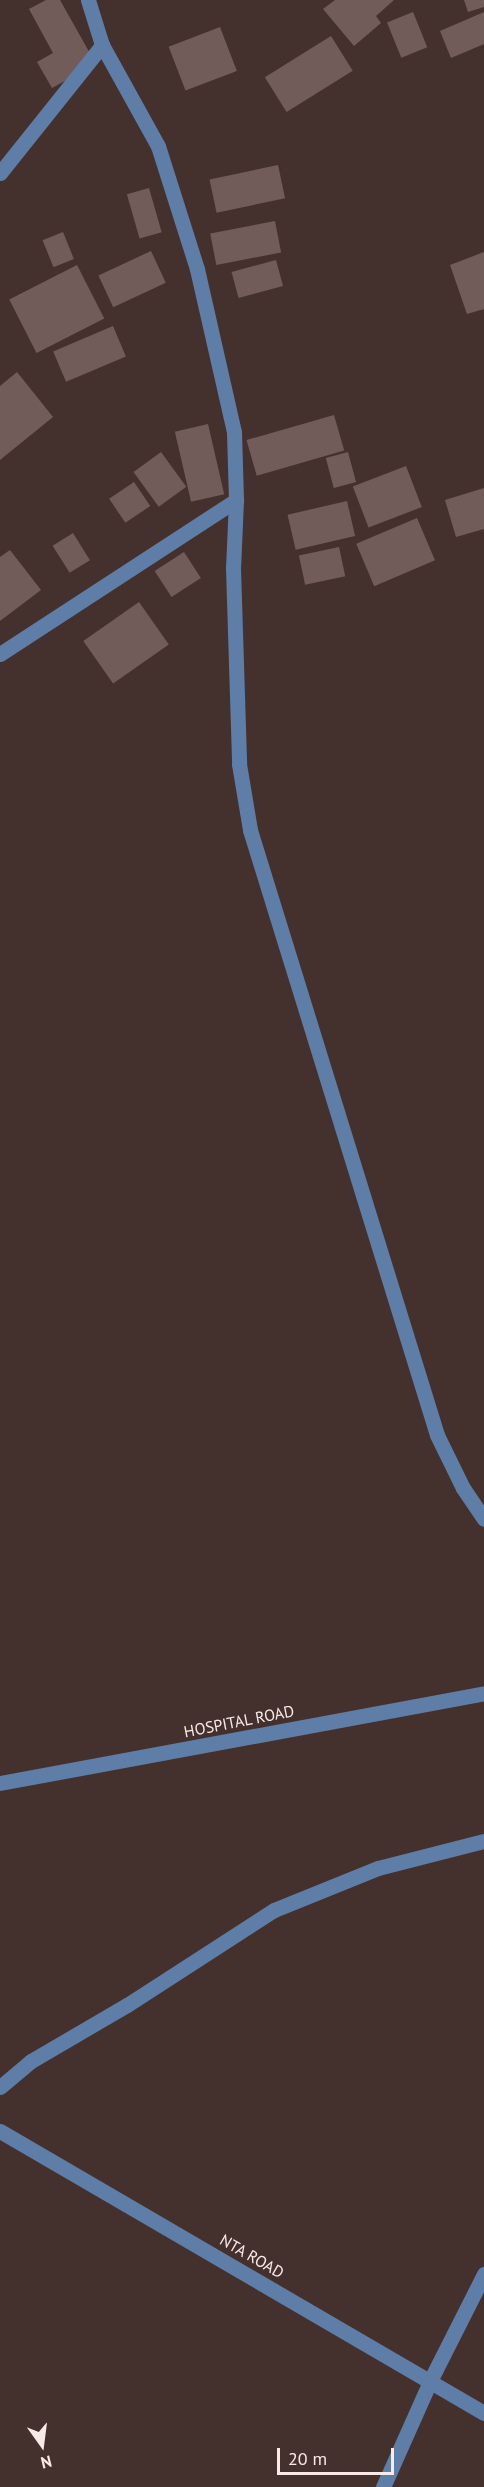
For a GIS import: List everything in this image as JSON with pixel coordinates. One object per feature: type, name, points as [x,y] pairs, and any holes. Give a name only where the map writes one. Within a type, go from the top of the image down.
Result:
[{"type":"street","points":[[88,0],[102,45],[158,146],[197,269],[234,432],[236,500],[233,568],[239,764],[250,830],[437,1435],[463,1488],[484,1519]]},
{"type":"street","points":[[0,173],[102,45]]},
{"type":"street","points":[[0,654],[236,500]]},
{"type":"street","name":"HOSPITAL ROAD","points":[[0,1783],[484,1693]]},
{"type":"street","points":[[0,2087],[31,2061],[127,2005],[274,1910],[378,1868],[484,1841]]},
{"type":"street","name":"NTA ROAD","points":[[0,2132],[431,2379],[484,2413]]},
{"type":"street","points":[[383,2487],[431,2379],[484,2274]]},
{"type":"building","points":[[46,0],[60,0],[96,64],[52,88],[37,62],[53,53],[29,9]]},
{"type":"building","points":[[335,0],[394,0],[376,16],[381,23],[354,46],[323,9]]},
{"type":"building","points":[[464,0],[484,0],[484,7],[468,12]]},
{"type":"building","points":[[413,12],[427,47],[401,58],[387,22]]},
{"type":"building","points":[[484,12],[484,44],[451,58],[440,31]]},
{"type":"building","points":[[220,27],[237,71],[185,91],[169,47]]},
{"type":"building","points":[[331,36],[353,71],[287,112],[265,77]]},
{"type":"building","points":[[278,165],[285,198],[217,213],[210,180]]},
{"type":"building","points":[[149,188],[162,232],[140,239],[127,194]]},
{"type":"building","points":[[275,221],[281,252],[216,265],[210,234]]},
{"type":"building","points":[[63,232],[74,259],[53,267],[43,240]]},
{"type":"building","points":[[151,251],[166,283],[113,307],[98,276]]},
{"type":"building","points":[[484,252],[484,309],[467,314],[450,265]]},
{"type":"building","points":[[276,260],[283,286],[239,298],[232,272]]},
{"type":"building","points":[[77,265],[104,318],[37,353],[9,300]]},
{"type":"building","points":[[113,326],[126,356],[66,382],[53,351]]},
{"type":"building","points":[[17,372],[53,417],[0,460],[0,386]]},
{"type":"building","points":[[334,415],[344,451],[257,476],[247,440]]},
{"type":"building","points":[[208,424],[224,494],[191,502],[175,432]]},
{"type":"building","points":[[161,452],[186,487],[159,507],[133,472]]},
{"type":"building","points":[[348,452],[356,482],[334,488],[326,458]]},
{"type":"building","points":[[406,466],[422,507],[369,528],[353,486]]},
{"type":"building","points":[[134,482],[150,506],[125,523],[109,499]]},
{"type":"building","points":[[484,488],[484,529],[456,537],[445,500]]},
{"type":"building","points":[[347,501],[355,536],[296,550],[288,515]]},
{"type":"building","points":[[417,518],[435,560],[374,586],[356,544]]},
{"type":"building","points":[[73,533],[90,560],[70,573],[53,546]]},
{"type":"building","points":[[339,547],[345,576],[305,585],[299,556]]},
{"type":"building","points":[[10,550],[41,590],[0,621],[0,557]]},
{"type":"building","points":[[184,552],[201,578],[172,597],[155,571]]},
{"type":"building","points":[[139,602],[169,645],[113,684],[83,641]]}]
